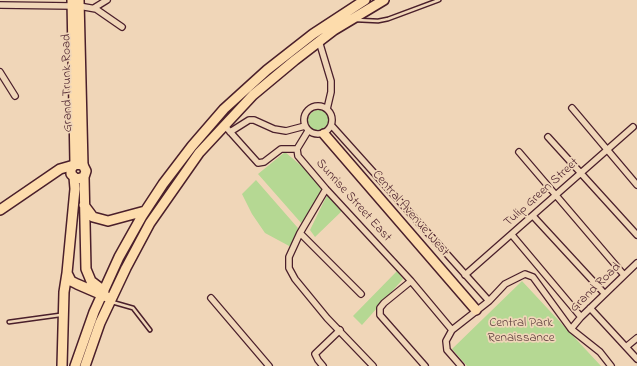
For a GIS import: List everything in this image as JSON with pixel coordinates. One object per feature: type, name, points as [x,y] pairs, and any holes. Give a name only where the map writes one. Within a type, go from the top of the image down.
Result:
[{"type":"main road","points":[[85,366],[108,295],[109,276],[145,211],[192,146],[240,94],[267,70],[313,34],[365,0]]},
{"type":"main road","points":[[75,366],[108,295],[150,223],[172,189],[199,153],[227,128],[253,95],[319,41],[350,20],[384,0]]},
{"type":"main road","name":"Grand Trunk Road","points":[[76,3],[77,165]]},
{"type":"main road","name":"Central Avenue West","points":[[324,134],[476,310]]},
{"type":"main road","points":[[62,366],[64,292],[67,273],[73,177],[71,171],[77,165]]},
{"type":"main road","points":[[0,210],[63,167],[77,165],[86,171],[84,177],[85,262],[91,282],[108,295]]},
{"type":"main road","points":[[53,174],[77,179],[84,177]]},
{"type":"main road","points":[[84,206],[93,217],[108,221],[145,211]]},
{"type":"main road","points":[[67,273],[71,281],[108,295]]},
{"type":"main road","points":[[91,282],[109,276]]},
{"type":"street","points":[[94,8],[107,0]]},
{"type":"street","points":[[0,5],[76,3],[94,8],[122,27]]},
{"type":"street","points":[[319,41],[331,81],[331,92],[327,109]]},
{"type":"street","points":[[0,72],[15,96]]},
{"type":"street","points":[[332,126],[324,134],[313,134],[306,129],[286,131],[274,129],[254,120],[249,120],[227,128],[258,163],[264,162],[281,149],[297,149],[306,129],[304,115],[307,110],[318,106],[327,109],[331,114],[332,126],[489,301]]},
{"type":"street","points":[[572,108],[637,185]]},
{"type":"street","name":"Tulip Green Street","points":[[465,275],[633,127]]},
{"type":"street","points":[[548,137],[637,235]]},
{"type":"street","name":"Sunrise Street East","points":[[297,149],[298,156],[326,189],[411,281],[452,330]]},
{"type":"street","points":[[519,152],[624,275]]},
{"type":"street","points":[[326,189],[300,233],[289,257],[289,268],[295,279],[373,366]]},
{"type":"street","points":[[533,216],[604,293]]},
{"type":"street","points":[[300,233],[361,294]]},
{"type":"street","points":[[512,235],[581,317]]},
{"type":"street","name":"Grand Road","points":[[571,329],[604,293],[637,263]]},
{"type":"street","points":[[461,366],[446,346],[446,341],[452,330],[489,301],[505,284],[525,274],[533,277],[571,329],[600,352],[611,366]]},
{"type":"street","points":[[411,281],[384,303],[380,308],[380,315],[425,366]]},
{"type":"street","points":[[211,298],[269,366]]},
{"type":"street","points":[[590,308],[637,359]]},
{"type":"street","points":[[323,366],[315,354],[340,330]]},
{"type":"street","points":[[626,348],[637,338]]},
{"type":"lane","points":[[350,20],[378,21],[388,19],[439,0]]},
{"type":"lane","points":[[108,295],[133,308],[150,330]]},
{"type":"lane","points":[[9,322],[63,315]]},
{"type":"green space","points":[[319,110],[327,113],[330,121],[327,129],[319,132],[311,129],[308,121],[311,113]]},
{"type":"green space","points":[[285,152],[325,186],[302,224],[258,174]]},
{"type":"green space","points":[[256,180],[304,235],[291,247],[265,233],[252,214],[242,194]]},
{"type":"green space","points":[[328,193],[344,209],[315,237],[310,230]]},
{"type":"green space","points":[[397,271],[403,279],[362,325],[353,316]]},
{"type":"green space","name":"Central Park Renaissance","points":[[522,281],[601,366],[467,366],[452,349]]}]
